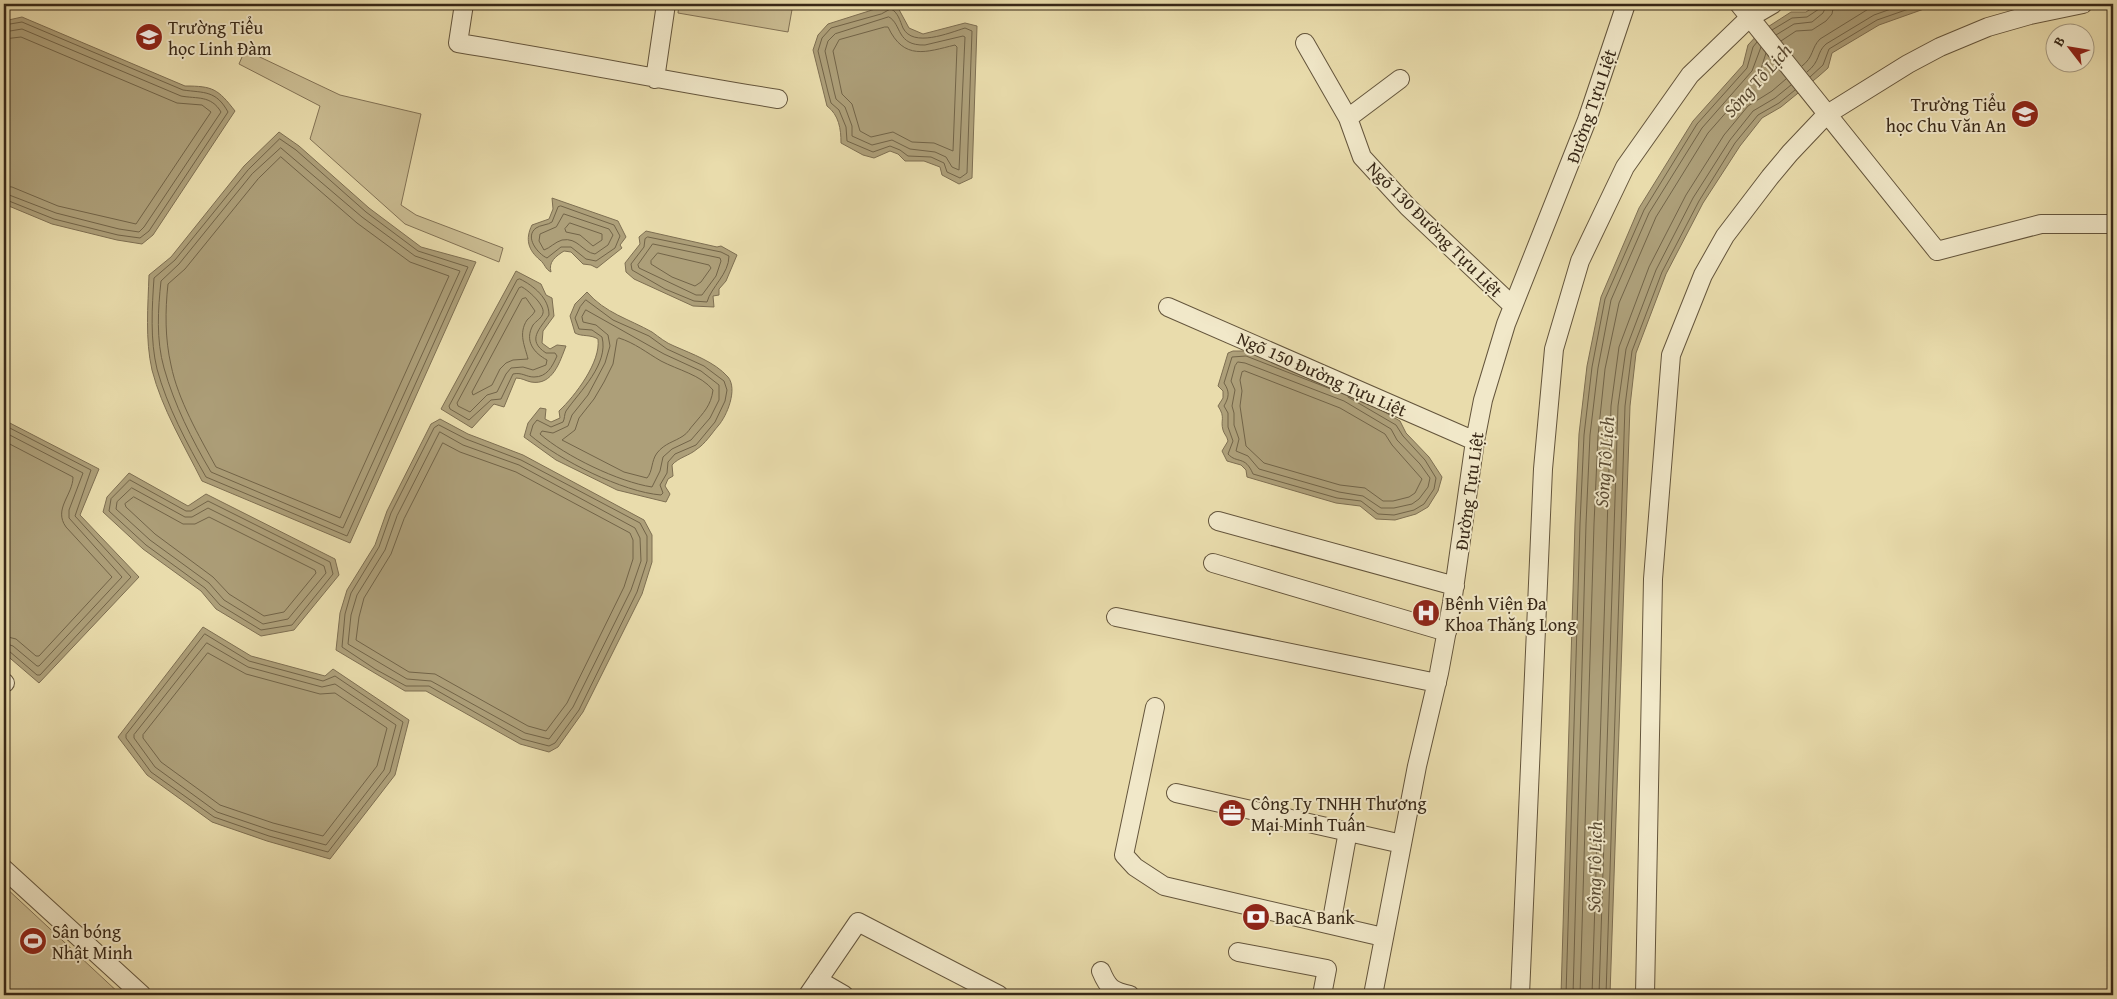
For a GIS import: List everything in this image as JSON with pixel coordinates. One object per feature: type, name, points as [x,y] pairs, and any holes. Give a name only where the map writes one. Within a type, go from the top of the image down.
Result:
[{"type":"street","points":[[464,4],[458,43],[558,59],[655,79],[778,99]]},
{"type":"street","points":[[655,79],[666,4]]},
{"type":"street","name":"Đường Tựu Liệt","points":[[1373,995],[1417,766],[1447,632],[1475,441],[1492,366],[1513,306],[1588,120],[1626,4]]},
{"type":"street","points":[[1520,995],[1542,469],[1554,349],[1580,261],[1626,167],[1690,75],[1749,17],[1773,4]]},
{"type":"street","points":[[1644,995],[1653,579],[1671,355],[1703,274],[1725,236],[1790,153],[1822,108],[1940,47],[1997,24],[2083,4]]},
{"type":"street","points":[[1749,17],[1937,251],[2041,224],[2113,224]]},
{"type":"street","name":"Ngõ 130 Đường Tựu Liệt","points":[[1305,43],[1348,118],[1362,157],[1408,207],[1513,306]]},
{"type":"street","points":[[1348,118],[1400,80]]},
{"type":"street","name":"Ngõ 150 Đường Tựu Liệt","points":[[1168,307],[1475,441]]},
{"type":"street","points":[[1218,521],[1455,586]]},
{"type":"street","points":[[1213,563],[1447,632]]},
{"type":"street","points":[[1116,617],[1437,683]]},
{"type":"street","points":[[1155,707],[1124,855],[1135,867],[1164,886],[1383,937]]},
{"type":"street","points":[[1176,793],[1402,844]]},
{"type":"street","points":[[1331,924],[1348,831]]},
{"type":"street","points":[[4,869],[142,995]]},
{"type":"street","points":[[808,995],[858,922],[999,995]]},
{"type":"street","points":[[1238,952],[1327,969],[1322,995]]},
{"type":"street","points":[[1101,971],[1107,985],[1114,990],[1130,995]]},
{"type":"street","points":[[818,980],[844,995]]},
{"type":"shaded area","points":[[679,4],[793,4],[788,32],[678,13]]},
{"type":"shaded area","points":[[245,50],[340,95],[421,114],[401,205],[416,215],[503,248],[499,262],[405,224],[310,139],[320,106],[239,64]]},
{"type":"shaded area","name":"Sân bóng Nhật Minh","points":[[4,886],[121,995],[4,995]]},
{"type":"water","points":[[896,4],[909,28],[923,34],[965,23],[977,26],[972,178],[959,184],[942,175],[940,167],[924,161],[905,161],[898,154],[890,151],[874,158],[863,155],[841,143],[839,123],[827,106],[813,50],[818,35],[828,24]]},
{"type":"water","name":"Sông Tô Lịch","points":[[1818,4],[1938,4],[1879,25],[1832,53],[1828,68],[1781,107],[1762,118],[1740,146],[1703,203],[1666,274],[1636,353],[1630,406],[1610,995],[1561,995],[1579,434],[1587,366],[1601,297],[1639,208],[1693,121],[1743,65],[1748,45],[1760,32],[1791,12],[1806,12]]},
{"type":"water","points":[[22,17],[185,86],[214,90],[235,111],[153,235],[142,244],[117,240],[52,224],[4,204],[4,21]]},
{"type":"water","points":[[279,132],[299,146],[369,208],[421,247],[476,262],[350,543],[202,481],[174,427],[152,370],[148,346],[149,275],[171,257],[244,166]]},
{"type":"water","points":[[552,198],[618,221],[626,237],[620,245],[622,248],[597,268],[583,264],[571,252],[564,251],[553,260],[550,268],[551,272],[549,271],[530,248],[528,240],[532,225],[549,219],[553,209]]},
{"type":"water","points":[[646,231],[717,247],[721,246],[737,255],[726,281],[719,289],[719,295],[713,296],[714,307],[693,306],[634,279],[626,272],[625,263],[640,244],[639,237]]},
{"type":"water","points":[[516,271],[541,284],[546,295],[552,298],[554,316],[543,331],[542,343],[550,349],[557,345],[566,346],[558,365],[550,376],[539,382],[516,378],[504,407],[494,404],[472,428],[441,409]]},
{"type":"water","points":[[587,292],[609,310],[652,332],[668,343],[710,363],[723,372],[731,382],[732,395],[728,409],[721,422],[700,447],[672,465],[673,476],[668,479],[665,486],[670,494],[666,502],[617,490],[556,460],[524,437],[528,423],[540,408],[546,409],[545,419],[551,422],[560,418],[559,411],[579,388],[591,368],[598,348],[598,339],[575,333],[570,316],[575,304]]},
{"type":"water","points":[[1247,351],[1349,391],[1400,421],[1406,433],[1429,457],[1442,477],[1438,491],[1428,507],[1416,514],[1395,520],[1376,519],[1360,506],[1336,503],[1247,477],[1246,470],[1241,465],[1227,461],[1222,451],[1228,441],[1222,427],[1222,413],[1218,406],[1223,398],[1223,391],[1218,386],[1228,353]]},
{"type":"water","points":[[440,419],[468,434],[523,455],[644,520],[652,535],[652,562],[642,594],[583,712],[558,747],[549,752],[520,744],[426,691],[405,691],[336,650],[340,613],[347,590],[375,545],[387,511],[431,424]]},
{"type":"water","points":[[4,420],[99,469],[80,515],[139,577],[39,683],[4,653]]},
{"type":"water","points":[[129,473],[188,506],[206,494],[335,559],[339,575],[294,630],[261,636],[216,609],[201,591],[143,549],[103,512],[107,497]]},
{"type":"water","points":[[203,627],[251,656],[325,676],[333,669],[409,720],[395,775],[330,859],[267,841],[212,822],[147,775],[118,737]]},
{"type":"place","name":"Trường Tiểu học Linh Đàm","points":[[149,37]]},
{"type":"place","name":"Trường Tiểu học Chu Văn An","points":[[2025,114]]},
{"type":"place","name":"Bệnh Viện Đa Khoa Thăng Long","points":[[1426,613]]},
{"type":"place","name":"Công Ty TNHH Thương Mại Minh Tuấn","points":[[1232,813]]},
{"type":"place","name":"BacA Bank","points":[[1256,917]]},
{"type":"place","name":"Sân bóng Nhật Minh","points":[[33,941]]}]
